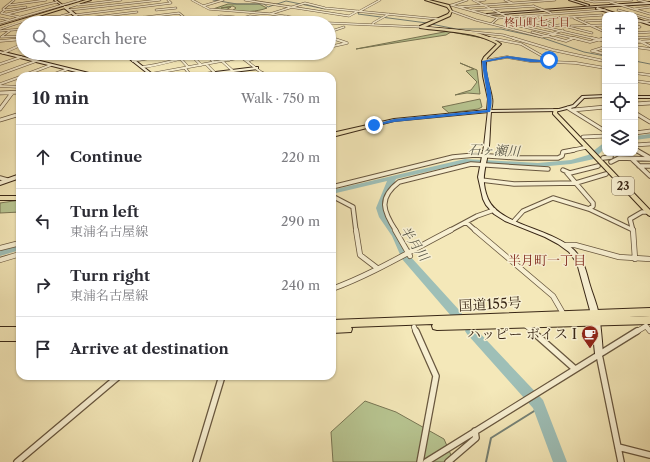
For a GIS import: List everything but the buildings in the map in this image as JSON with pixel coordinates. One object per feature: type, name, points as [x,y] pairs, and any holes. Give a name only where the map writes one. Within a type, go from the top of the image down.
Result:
[{"type":"highway","points":[[33,16],[86,0]]},
{"type":"highway","points":[[34,16],[89,0]]},
{"type":"highway","points":[[0,26],[16,21]]},
{"type":"highway","points":[[0,26],[16,21]]},
{"type":"highway","name":"国道155号","points":[[336,329],[523,324],[650,312]]},
{"type":"highway","name":"国道155号","points":[[336,324],[564,315],[650,320]]},
{"type":"highway","points":[[0,331],[16,331]]},
{"type":"highway","points":[[0,337],[16,336]]},
{"type":"main road","points":[[422,27],[428,23],[449,15],[451,11],[449,6],[426,0]]},
{"type":"main road","points":[[336,134],[394,120],[489,112],[490,99],[485,76],[484,61],[485,58],[499,44],[481,37],[456,31],[422,27]]},
{"type":"main road","name":"23","points":[[556,110],[561,113],[583,137],[588,147]]},
{"type":"main road","name":"23","points":[[556,110],[555,113],[600,161],[649,209]]},
{"type":"main road","points":[[0,198],[16,198]]},
{"type":"street","points":[[15,0],[1,13],[16,16]]},
{"type":"street","points":[[10,5],[46,0]]},
{"type":"street","points":[[64,7],[80,0]]},
{"type":"street","points":[[7,14],[57,1],[80,0]]},
{"type":"street","points":[[78,5],[94,0]]},
{"type":"street","points":[[24,16],[64,7],[121,0]]},
{"type":"street","points":[[126,0],[142,16]]},
{"type":"street","points":[[144,2],[143,1],[148,0]]},
{"type":"street","points":[[69,10],[91,9],[160,0]]},
{"type":"street","points":[[161,15],[156,10],[171,3],[168,0]]},
{"type":"street","points":[[192,0],[203,6],[222,11],[286,16]]},
{"type":"street","points":[[245,0],[348,16],[380,0]]},
{"type":"street","points":[[268,16],[303,3],[307,0]]},
{"type":"street","points":[[449,6],[468,0]]},
{"type":"street","points":[[473,0],[514,20],[563,30],[600,40]]},
{"type":"street","points":[[476,1],[485,0]]},
{"type":"street","points":[[505,0],[512,4]]},
{"type":"street","points":[[519,0],[553,14]]},
{"type":"street","points":[[530,0],[534,2]]},
{"type":"street","points":[[458,7],[555,0]]},
{"type":"street","points":[[570,0],[611,12]]},
{"type":"street","points":[[585,0],[594,2]]},
{"type":"street","points":[[598,0],[604,2]]},
{"type":"street","points":[[582,4],[632,0]]},
{"type":"street","points":[[638,0],[650,3]]},
{"type":"street","points":[[38,1],[42,5]]},
{"type":"street","points":[[57,1],[74,14]]},
{"type":"street","points":[[203,6],[221,1]]},
{"type":"street","points":[[608,1],[644,13],[650,13]]},
{"type":"street","points":[[29,2],[30,7]]},
{"type":"street","points":[[303,3],[325,8],[438,19]]},
{"type":"street","points":[[488,14],[650,3]]},
{"type":"street","points":[[17,8],[18,4]]},
{"type":"street","points":[[0,10],[46,5]]},
{"type":"street","points":[[449,6],[472,10],[498,18],[605,10]]},
{"type":"street","points":[[472,10],[534,6]]},
{"type":"street","points":[[650,7],[618,10],[650,20]]},
{"type":"street","points":[[55,16],[133,8],[176,8]]},
{"type":"street","points":[[215,13],[222,11]]},
{"type":"street","points":[[220,16],[230,11]]},
{"type":"street","points":[[451,11],[491,24],[542,37],[563,30]]},
{"type":"street","points":[[591,11],[602,15]]},
{"type":"street","points":[[107,16],[137,12]]},
{"type":"street","points":[[227,13],[243,14],[248,12]]},
{"type":"street","points":[[156,16],[179,13],[182,16]]},
{"type":"street","points":[[562,13],[602,30]]},
{"type":"street","points":[[373,25],[373,23],[389,14]]},
{"type":"street","points":[[542,21],[602,15]]},
{"type":"street","points":[[531,16],[555,25]]},
{"type":"street","points":[[0,18],[10,20]]},
{"type":"street","points":[[0,26],[16,18]]},
{"type":"street","points":[[491,24],[498,18]]},
{"type":"street","points":[[511,24],[514,20]]},
{"type":"street","points":[[583,21],[602,20]]},
{"type":"street","points":[[638,23],[650,20]]},
{"type":"street","points":[[642,22],[650,24]]},
{"type":"street","points":[[7,27],[14,24]]},
{"type":"street","points":[[336,24],[360,26]]},
{"type":"street","points":[[511,24],[590,42],[600,40]]},
{"type":"street","points":[[511,24],[509,26],[566,40],[574,38]]},
{"type":"street","points":[[336,29],[373,25],[422,27],[503,35],[553,50],[602,61]]},
{"type":"street","points":[[547,27],[555,25],[602,25]]},
{"type":"street","points":[[562,25],[592,33]]},
{"type":"street","points":[[0,26],[16,28]]},
{"type":"street","points":[[0,26],[11,30],[16,29]]},
{"type":"street","points":[[16,30],[0,36],[16,36]]},
{"type":"street","points":[[584,36],[602,30]]},
{"type":"street","points":[[638,33],[650,32]]},
{"type":"street","points":[[481,37],[518,43],[532,49],[539,56],[556,62]]},
{"type":"street","points":[[638,38],[650,37]]},
{"type":"street","points":[[0,41],[16,40]]},
{"type":"street","points":[[336,45],[347,43],[337,40]]},
{"type":"street","points":[[638,40],[650,47]]},
{"type":"street","points":[[641,42],[650,41]]},
{"type":"street","points":[[2,54],[16,47]]},
{"type":"street","points":[[638,47],[650,47]]},
{"type":"street","points":[[602,48],[592,51],[602,53]]},
{"type":"street","points":[[2,54],[16,56]]},
{"type":"street","points":[[484,61],[507,57],[538,61],[576,63],[602,67]]},
{"type":"street","points":[[0,64],[16,59]]},
{"type":"street","points":[[32,60],[81,72]]},
{"type":"street","points":[[133,61],[138,60]]},
{"type":"street","points":[[142,68],[162,66],[171,60],[178,69]]},
{"type":"street","points":[[180,60],[189,72]]},
{"type":"street","points":[[196,60],[201,65]]},
{"type":"street","points":[[161,72],[229,60]]},
{"type":"street","points":[[248,60],[261,72]]},
{"type":"street","points":[[0,74],[36,61]]},
{"type":"street","points":[[133,61],[149,72]]},
{"type":"street","points":[[222,61],[233,71]]},
{"type":"street","points":[[535,67],[538,61]]},
{"type":"street","points":[[550,68],[556,62]]},
{"type":"street","points":[[206,64],[214,72]]},
{"type":"street","points":[[33,72],[51,65]]},
{"type":"street","points":[[162,66],[166,71]]},
{"type":"street","points":[[148,67],[151,72]]},
{"type":"street","points":[[224,72],[257,68]]},
{"type":"street","points":[[60,72],[68,69]]},
{"type":"street","points":[[638,73],[650,74]]},
{"type":"street","points":[[0,85],[16,79]]},
{"type":"street","points":[[638,81],[650,83]]},
{"type":"street","points":[[0,85],[16,87]]},
{"type":"street","points":[[1,93],[16,92]]},
{"type":"street","points":[[0,109],[12,93]]},
{"type":"street","points":[[570,109],[583,97],[602,95]]},
{"type":"street","points":[[638,97],[650,97]]},
{"type":"street","points":[[638,104],[650,103]]},
{"type":"street","points":[[602,107],[489,112],[481,180],[487,202],[494,210],[565,245],[576,255],[580,262],[595,318],[599,354],[621,462]]},
{"type":"street","points":[[570,109],[602,129]]},
{"type":"street","points":[[0,120],[16,115]]},
{"type":"street","points":[[638,115],[650,122]]},
{"type":"street","points":[[638,132],[650,131]]},
{"type":"street","points":[[583,137],[602,136]]},
{"type":"street","points":[[638,146],[650,144]]},
{"type":"street","points":[[406,254],[385,213],[385,204],[390,189],[399,182],[411,177],[484,161],[519,158],[558,158],[562,156],[564,152],[588,147]]},
{"type":"street","points":[[638,151],[650,158]]},
{"type":"street","points":[[567,172],[610,156]]},
{"type":"street","points":[[336,186],[453,157],[548,169]]},
{"type":"street","points":[[611,162],[618,158],[650,158]]},
{"type":"street","points":[[632,158],[650,176]]},
{"type":"street","points":[[575,168],[600,161]]},
{"type":"street","points":[[639,166],[650,166]]},
{"type":"street","points":[[563,170],[567,172],[593,202],[593,206],[589,209]]},
{"type":"street","points":[[481,180],[514,184],[576,183],[606,174]]},
{"type":"street","points":[[0,183],[16,177]]},
{"type":"street","points":[[0,178],[7,180]]},
{"type":"street","points":[[336,198],[353,207],[360,255],[377,268]]},
{"type":"street","points":[[514,221],[523,211],[550,198],[589,209],[633,230]]},
{"type":"street","points":[[635,259],[633,230],[630,219],[649,209]]},
{"type":"street","points":[[336,288],[360,279],[377,268],[466,222],[494,210]]},
{"type":"street","points":[[466,222],[553,296],[564,315]]},
{"type":"street","points":[[0,248],[16,244]]},
{"type":"street","points":[[565,245],[575,245],[619,258],[650,259]]},
{"type":"street","points":[[1,260],[16,255]]},
{"type":"street","points":[[523,324],[576,368]]},
{"type":"street","points":[[426,462],[646,326],[650,331]]},
{"type":"street","points":[[414,327],[436,376],[420,462]]},
{"type":"street","points":[[17,462],[114,380]]},
{"type":"street","points":[[196,462],[221,380]]},
{"type":"street","points":[[448,462],[473,443],[476,438],[475,431]]},
{"type":"street","points":[[618,447],[650,455]]},
{"type":"green space","points":[[228,4],[259,4],[267,8],[245,12],[232,11],[236,8],[233,6],[221,8],[231,7],[226,10],[213,9]]},
{"type":"green space","points":[[449,31],[483,38],[451,32],[446,35],[356,49]]},
{"type":"green space","points":[[460,63],[477,70],[480,94],[467,93],[455,95],[471,90],[477,82],[466,71],[474,69]]},
{"type":"green space","points":[[480,99],[482,107],[478,109],[449,113],[442,107]]},
{"type":"green space","points":[[16,201],[16,212],[0,213],[0,203]]},
{"type":"green space","points":[[365,401],[396,412],[444,439],[454,462],[333,462],[331,432]]},
{"type":"waterway","points":[[213,0],[237,4],[264,4],[268,7],[286,1],[325,9]]},
{"type":"waterway","points":[[359,12],[358,14],[427,23]]},
{"type":"waterway","points":[[431,24],[456,29],[501,29],[543,38],[584,52],[602,55]]},
{"type":"waterway","points":[[638,62],[650,64]]},
{"type":"waterway","name":"石ヶ瀬川","points":[[638,138],[650,136]]},
{"type":"waterway","name":"石ヶ瀬川","points":[[393,178],[465,161],[538,165],[571,162],[591,157],[602,147]]},
{"type":"waterway","name":"石ヶ瀬川","points":[[336,191],[393,178]]},
{"type":"waterway","name":"半月川","points":[[393,178],[380,208],[383,217],[396,236],[405,257],[456,314]]},
{"type":"waterway","name":"石ヶ瀬川","points":[[0,253],[16,248]]},
{"type":"waterway","name":"半月川","points":[[471,331],[538,404],[560,462]]},
{"type":"waterway","points":[[486,462],[491,438],[539,408]]},
{"type":"tunnel","points":[[598,166],[611,162]]},
{"type":"place","name":"ハッピー ボイス I","points":[[590,349]]},
{"type":"district","name":"柊山町七丁目","points":[[537,22]]},
{"type":"district","name":"半月町一丁目","points":[[547,260]]},
{"type":"route","points":[[374,125],[394,120],[489,112],[490,99],[485,76],[484,61],[507,57],[530,61],[556,62],[549,60]]}]
